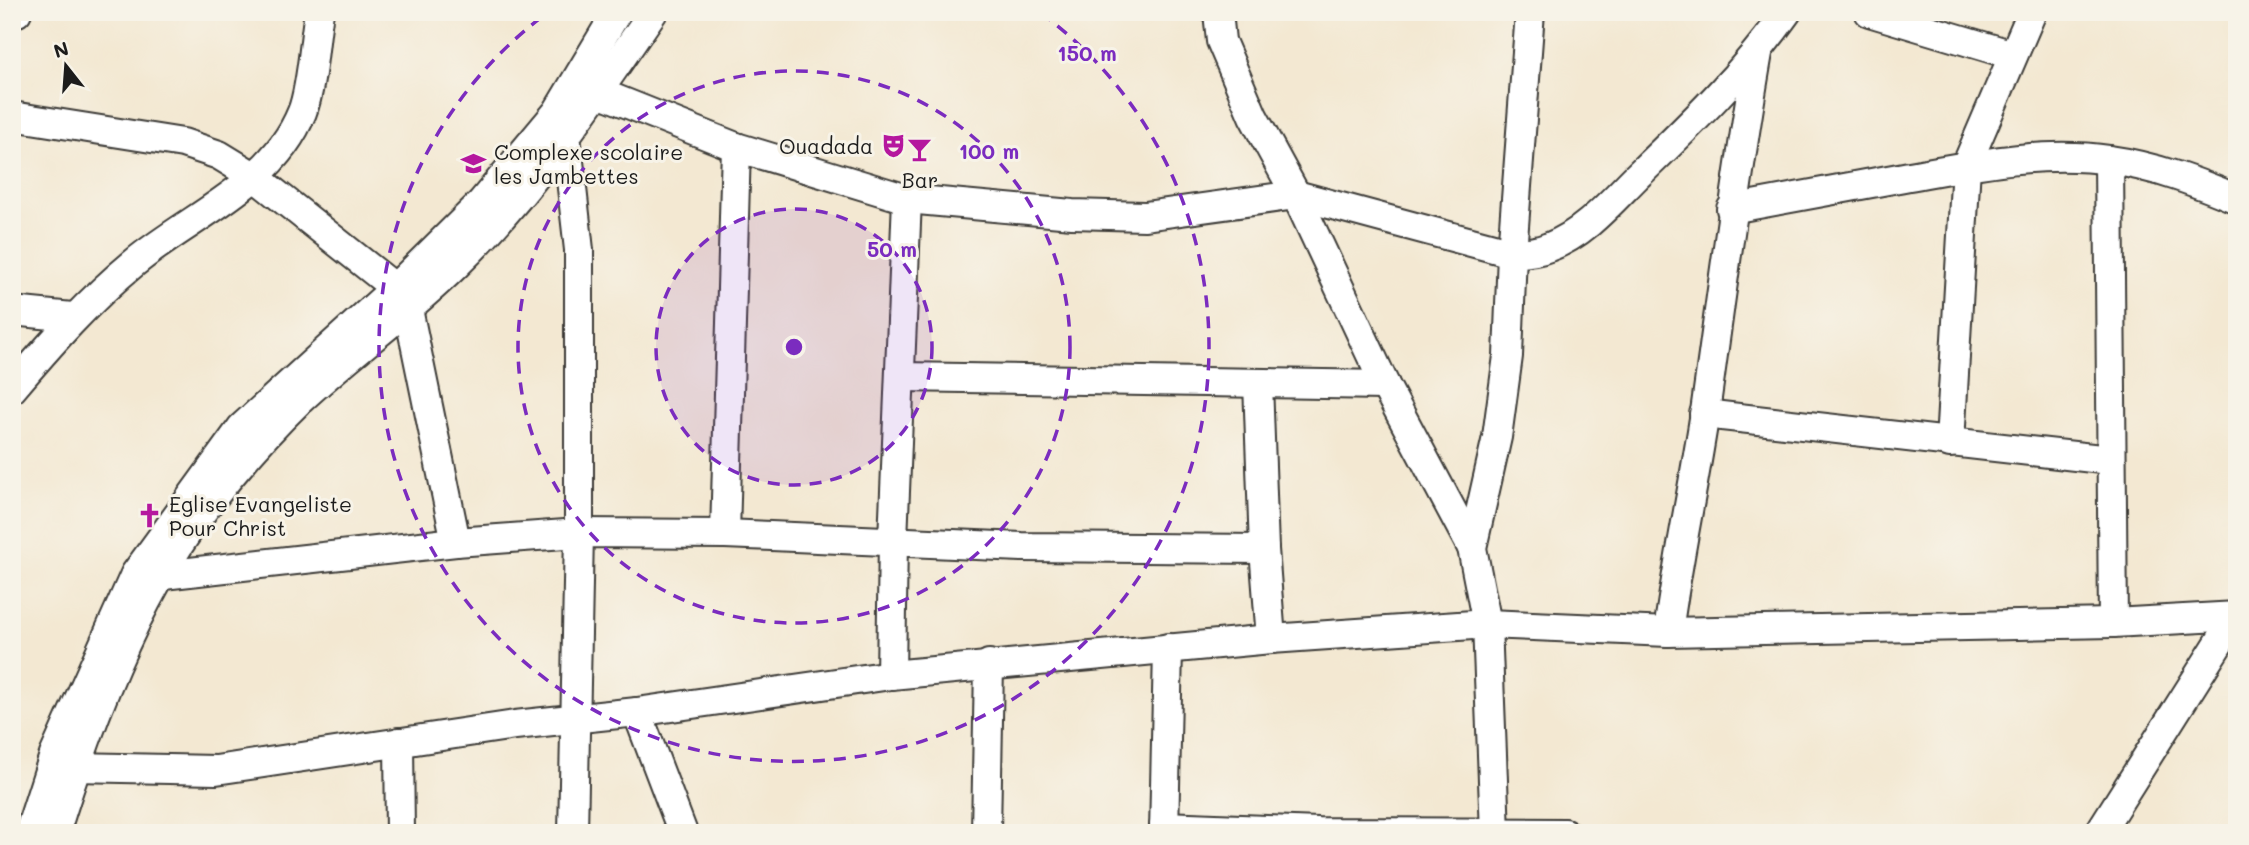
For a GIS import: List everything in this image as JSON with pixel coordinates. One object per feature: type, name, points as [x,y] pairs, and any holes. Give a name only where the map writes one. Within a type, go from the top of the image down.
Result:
[{"type":"street","points":[[12,389],[72,317],[136,261],[255,177],[285,143],[303,111],[318,12]]},
{"type":"street","points":[[55,833],[75,767],[122,651],[200,514],[245,458],[401,298],[557,113],[617,12]]},
{"type":"street","points":[[29,833],[54,755],[135,573],[242,428],[401,298],[456,265],[511,204],[566,135],[653,12]]},
{"type":"street","points":[[1218,12],[1221,41],[1235,79],[1296,195],[1385,385],[1472,548],[1486,624],[1495,832]]},
{"type":"street","points":[[1472,548],[1497,437],[1506,370],[1530,12]]},
{"type":"street","points":[[598,92],[736,147],[907,199],[1072,214],[1145,216],[1296,195],[1512,253],[1550,247],[1586,225],[1696,120],[1758,53],[1787,12]]},
{"type":"street","points":[[1869,12],[2014,55]]},
{"type":"street","points":[[1950,443],[1966,166],[2032,12]]},
{"type":"street","points":[[1668,632],[1704,414],[1731,209],[1758,53]]},
{"type":"street","points":[[12,116],[183,143],[219,155],[255,177],[401,298],[456,542]]},
{"type":"street","points":[[566,135],[579,250],[579,533],[573,833]]},
{"type":"street","points":[[725,534],[736,147]]},
{"type":"street","points":[[1731,209],[2017,158],[2109,160],[2155,169],[2237,199]]},
{"type":"street","points":[[2109,160],[2113,623]]},
{"type":"street","points":[[891,675],[893,540],[907,199]]},
{"type":"street","points":[[12,310],[72,317]]},
{"type":"street","points":[[901,377],[1385,385]]},
{"type":"street","points":[[1258,383],[1264,549],[1271,639]]},
{"type":"street","points":[[1704,414],[2110,460]]},
{"type":"street","points":[[163,575],[456,542],[579,533],[725,534],[1021,547],[1264,549]]},
{"type":"street","points":[[75,767],[216,770],[399,742],[637,712],[891,675],[1271,639],[1486,624],[1668,632],[2113,623],[2236,617]]},
{"type":"street","points":[[2099,833],[2236,617]]},
{"type":"street","points":[[1168,648],[1164,830],[1565,833]]},
{"type":"street","points":[[986,833],[989,664]]},
{"type":"street","points":[[637,712],[684,833]]},
{"type":"street","points":[[399,742],[400,833]]},
{"type":"place","name":"Ouadada","points":[[893,145]]},
{"type":"place","name":"Bar","points":[[920,150]]},
{"type":"place","name":"Complexe scolaire les Jambettes","points":[[474,163]]},
{"type":"place","name":"Eglise Evangeliste Pour Christ","points":[[149,515]]}]
